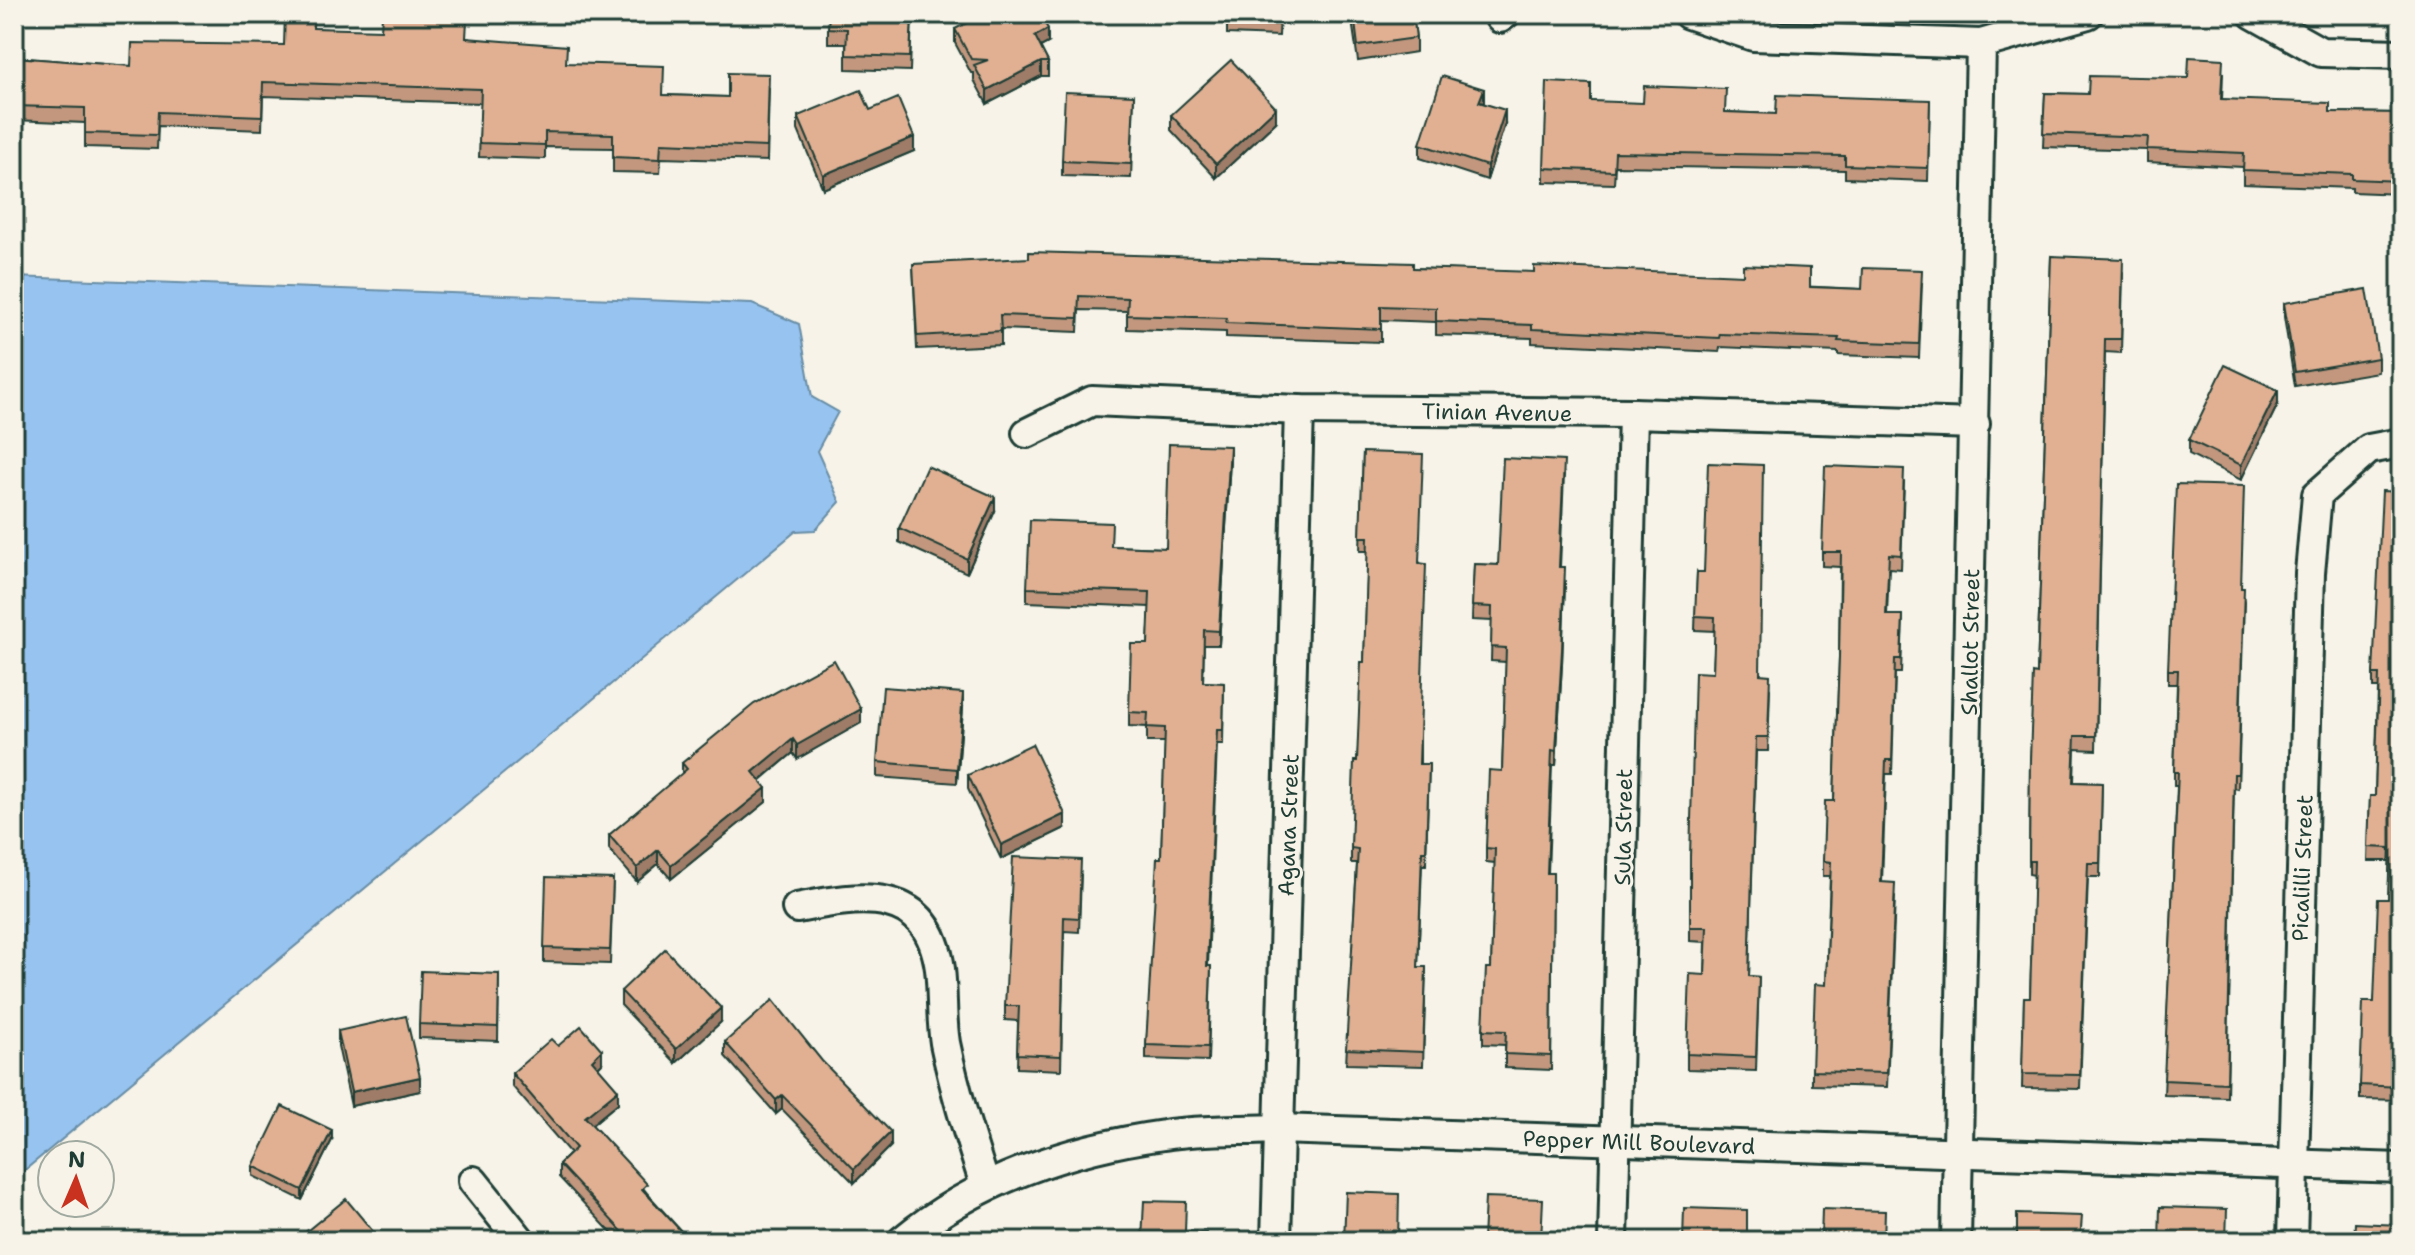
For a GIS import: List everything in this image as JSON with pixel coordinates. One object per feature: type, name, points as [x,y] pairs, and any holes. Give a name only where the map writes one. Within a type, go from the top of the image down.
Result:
[{"type":"street","points":[[1688,14],[1753,36],[1981,44],[2088,14]]},
{"type":"street","points":[[2253,14],[2321,52],[2401,54]]},
{"type":"street","name":"Shallot Street","points":[[1956,1241],[1981,44]]},
{"type":"street","name":"Tinian Avenue","points":[[1027,433],[1092,401],[1299,410],[1633,413],[1975,424]]},
{"type":"street","name":"Agana Street","points":[[1276,1241],[1299,410]]},
{"type":"street","name":"Sula Street","points":[[1613,1241],[1633,413]]},
{"type":"street","name":"Picalilli Street","points":[[2292,1241],[2310,573],[2317,495],[2369,449],[2401,443]]},
{"type":"street","points":[[797,908],[851,899],[890,900],[911,912],[931,933],[940,968],[945,1039],[955,1090],[985,1185]]},
{"type":"street","name":"Pepper Mill Boulevard","points":[[902,1241],[985,1185],[1108,1145],[1166,1134],[1279,1129],[2401,1168]]},
{"type":"street","points":[[473,1181],[521,1241]]},
{"type":"water","points":[[14,277],[752,304],[799,324],[812,397],[838,412],[817,451],[840,502],[815,530],[796,531],[62,1139],[36,1139],[36,1161],[14,1179]]},
{"type":"building","points":[[285,14],[313,14],[313,28],[381,30],[382,16],[467,20],[466,38],[567,46],[566,63],[664,66],[663,95],[728,97],[728,73],[769,74],[767,147],[661,143],[660,159],[613,157],[613,134],[545,132],[545,145],[479,143],[481,89],[263,82],[262,116],[158,112],[157,135],[85,133],[85,108],[14,106],[14,57],[131,66],[132,43],[284,45]]},
{"type":"building","points":[[829,14],[912,14],[910,57],[846,55],[847,29],[828,28]]},
{"type":"building","points":[[984,14],[1040,14],[1048,29],[1035,36],[1048,62],[1041,62],[987,90],[974,65],[988,60],[971,59],[955,29]]},
{"type":"building","points":[[1228,14],[1279,14],[1279,22],[1227,20]]},
{"type":"building","points":[[1354,14],[1413,14],[1416,38],[1358,46]]},
{"type":"building","points":[[2189,57],[2223,59],[2221,99],[2330,103],[2330,112],[2401,113],[2401,181],[2352,179],[2352,174],[2243,170],[2244,153],[2147,149],[2148,137],[2043,133],[2045,93],[2088,94],[2089,76],[2188,78]]},
{"type":"building","points":[[1231,60],[1276,108],[1216,164],[1171,115]]},
{"type":"building","points":[[1442,76],[1484,89],[1479,102],[1505,110],[1487,166],[1420,144]]},
{"type":"building","points":[[1547,82],[1591,84],[1591,101],[1643,103],[1644,86],[1726,89],[1725,112],[1776,114],[1777,95],[1930,100],[1928,168],[1845,165],[1845,156],[1615,152],[1614,171],[1544,168]]},
{"type":"building","points":[[861,90],[870,110],[898,98],[914,137],[823,175],[798,116]]},
{"type":"building","points":[[1065,92],[1134,95],[1131,164],[1062,161]]},
{"type":"building","points":[[1029,252],[1413,263],[1413,268],[1534,272],[1534,266],[1743,275],[1743,265],[1810,268],[1810,287],[1862,289],[1863,268],[1922,270],[1919,344],[1838,341],[1839,338],[1720,334],[1719,338],[1532,329],[1532,325],[1436,321],[1436,308],[1381,306],[1381,329],[1226,323],[1227,318],[1127,315],[1128,298],[1079,296],[1078,318],[1000,315],[1001,331],[917,336],[913,264],[1029,258]]},
{"type":"building","points":[[2051,256],[2123,259],[2121,339],[2105,339],[2096,736],[2075,736],[2073,782],[2102,783],[2100,863],[2088,863],[2080,1075],[2022,1074],[2024,997],[2030,997],[2034,861],[2029,861],[2030,760],[2033,673],[2037,674]]},
{"type":"building","points":[[2367,289],[2378,358],[2295,372],[2284,303]]},
{"type":"building","points":[[2225,365],[2278,390],[2241,465],[2189,440]]},
{"type":"building","points":[[1169,444],[1230,446],[1219,631],[1204,630],[1203,682],[1224,683],[1223,730],[1217,730],[1207,966],[1211,966],[1208,1047],[1146,1045],[1157,858],[1161,858],[1165,728],[1147,727],[1148,713],[1129,712],[1131,644],[1148,644],[1150,592],[1027,588],[1030,520],[1112,523],[1111,546],[1166,548]]},
{"type":"building","points":[[1363,452],[1423,454],[1419,563],[1426,564],[1419,764],[1429,764],[1418,967],[1426,967],[1423,1052],[1346,1049],[1358,849],[1351,848],[1354,761],[1357,761],[1361,662],[1364,662],[1368,537],[1360,537]]},
{"type":"building","points":[[1503,458],[1564,461],[1559,567],[1565,567],[1562,650],[1556,751],[1552,750],[1547,873],[1553,873],[1551,1056],[1505,1054],[1506,1031],[1483,1030],[1486,968],[1491,968],[1495,849],[1486,848],[1489,770],[1502,771],[1506,648],[1491,647],[1492,607],[1472,606],[1474,564],[1498,565]]},
{"type":"building","points":[[1708,463],[1763,465],[1760,674],[1770,675],[1768,737],[1756,737],[1749,976],[1759,977],[1756,1057],[1687,1054],[1690,974],[1705,975],[1707,927],[1690,927],[1690,857],[1695,672],[1713,673],[1715,617],[1695,616],[1697,572],[1704,572]]},
{"type":"building","points":[[927,466],[995,497],[967,559],[899,528]]},
{"type":"building","points":[[1825,466],[1904,469],[1901,555],[1889,554],[1886,615],[1903,615],[1901,659],[1895,659],[1892,760],[1886,760],[1881,882],[1895,883],[1887,1073],[1812,1071],[1815,984],[1826,985],[1831,862],[1823,861],[1825,801],[1834,801],[1839,657],[1841,552],[1822,552]]},
{"type":"building","points":[[2176,484],[2244,486],[2241,588],[2244,588],[2238,774],[2234,774],[2227,1083],[2164,1080],[2178,772],[2174,772],[2178,670],[2168,670]]},
{"type":"building","points":[[2382,491],[2401,492],[2401,1087],[2360,1085],[2363,1002],[2374,1002],[2378,899],[2388,899],[2390,848],[2368,847],[2370,796],[2375,796],[2379,674],[2373,674]]},
{"type":"building","points":[[834,660],[861,709],[797,745],[793,739],[753,772],[766,788],[671,865],[658,850],[637,868],[609,835],[687,769],[682,763],[754,704]]},
{"type":"building","points":[[883,687],[963,693],[957,769],[877,762]]},
{"type":"building","points":[[1032,744],[1065,814],[1001,845],[968,775]]},
{"type":"building","points":[[1013,857],[1081,860],[1079,918],[1064,917],[1061,1056],[1017,1054],[1019,1006],[1005,1006]]},
{"type":"building","points":[[546,877],[613,879],[610,950],[544,948]]},
{"type":"building","points":[[665,949],[721,1008],[676,1049],[621,991]]},
{"type":"building","points":[[421,971],[499,974],[498,1027],[419,1024]]},
{"type":"building","points":[[773,1000],[822,1061],[891,1132],[854,1169],[782,1095],[776,1100],[725,1042]]},
{"type":"building","points":[[406,1016],[420,1077],[351,1092],[338,1031]]},
{"type":"building","points":[[581,1026],[602,1050],[592,1060],[618,1090],[585,1117],[647,1184],[642,1189],[690,1241],[631,1241],[559,1164],[576,1148],[512,1073],[551,1039],[558,1046]]},
{"type":"building","points":[[282,1106],[332,1130],[302,1190],[253,1166]]},
{"type":"building","points":[[1346,1192],[1399,1194],[1398,1241],[1344,1241]]},
{"type":"building","points":[[1485,1197],[1543,1199],[1541,1241],[1483,1241]]},
{"type":"building","points":[[346,1199],[381,1241],[307,1241],[302,1235]]},
{"type":"building","points":[[1144,1201],[1186,1202],[1185,1232],[1206,1233],[1205,1241],[1142,1241]]},
{"type":"building","points":[[2160,1207],[2227,1209],[2226,1241],[2159,1241]]},
{"type":"building","points":[[1684,1208],[1747,1210],[1747,1241],[1683,1241]]},
{"type":"building","points":[[1822,1209],[1885,1211],[1884,1241],[1821,1241]]},
{"type":"building","points":[[2017,1214],[2082,1216],[2080,1241],[2017,1241]]},
{"type":"building","points":[[2355,1223],[2401,1225],[2401,1241],[2354,1241]]}]
